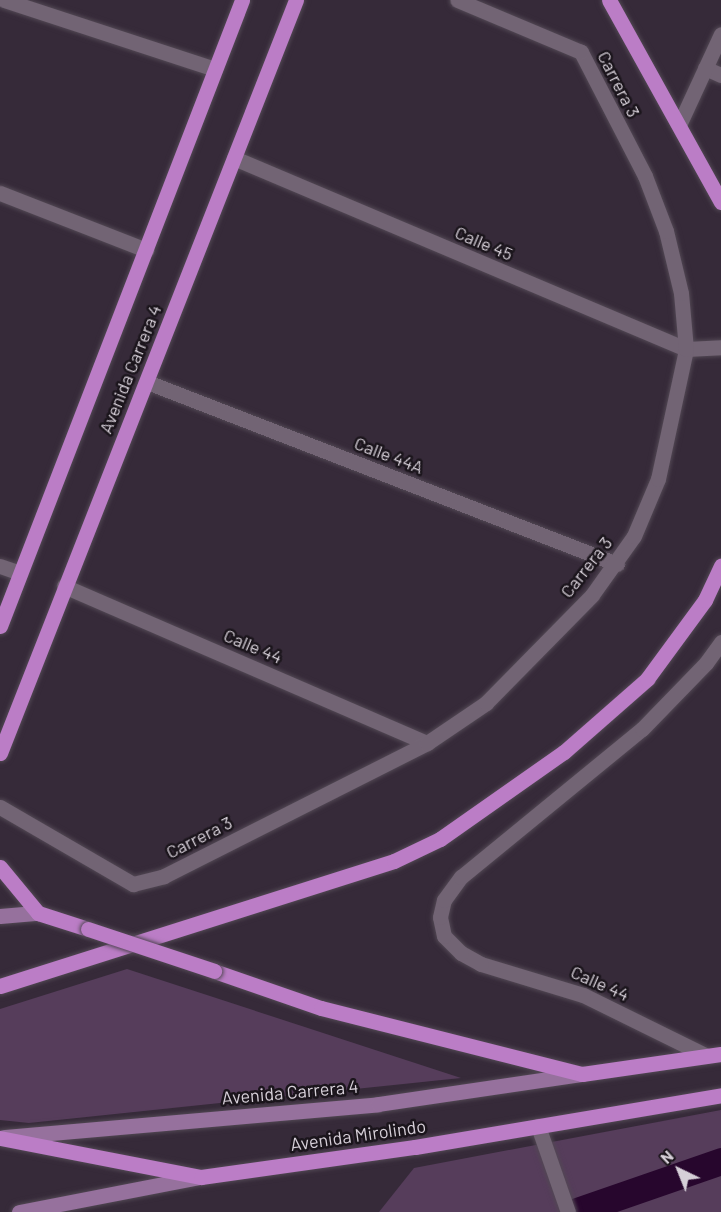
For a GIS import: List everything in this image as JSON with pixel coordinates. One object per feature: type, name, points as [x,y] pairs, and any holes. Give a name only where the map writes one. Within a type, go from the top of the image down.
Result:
[{"type":"main road","name":"Avenida Carrera 4","points":[[0,626],[242,0]]},
{"type":"main road","name":"Avenida Carrera 4","points":[[0,753],[296,0]]},
{"type":"main road","points":[[609,0],[721,202]]},
{"type":"main road","points":[[0,986],[394,861],[440,839],[564,752],[647,679],[705,600],[721,566]]},
{"type":"main road","points":[[0,867],[38,913]]},
{"type":"main road","points":[[0,916],[38,913],[321,1008],[582,1074],[714,1055]]},
{"type":"main road","name":"Avenida Carrera 4","points":[[0,1138],[378,1104],[582,1074]]},
{"type":"main road","name":"Avenida Mirolindo","points":[[0,1138],[201,1177],[538,1126],[721,1095]]},
{"type":"main road","points":[[20,1212],[201,1177]]},
{"type":"street","points":[[4,0],[215,69]]},
{"type":"street","name":"Carrera 3","points":[[0,807],[133,884],[164,876],[427,743],[486,703],[542,649],[617,564],[634,536],[658,479],[686,350],[681,293],[666,231],[645,176],[581,52],[457,0]]},
{"type":"street","points":[[679,125],[721,34]]},
{"type":"street","points":[[705,68],[721,75]]},
{"type":"street","name":"Calle 45","points":[[234,158],[686,350],[721,347]]},
{"type":"street","points":[[0,193],[146,250]]},
{"type":"street","name":"Calle 44A","points":[[147,382],[617,564]]},
{"type":"street","points":[[0,566],[20,573]]},
{"type":"street","name":"Calle 44","points":[[64,586],[427,743]]},
{"type":"street","name":"Calle 44","points":[[714,1055],[583,995],[481,964],[461,953],[444,936],[440,917],[444,900],[461,877],[642,729],[706,663],[721,642]]},
{"type":"street","points":[[538,1126],[568,1212]]},
{"type":"shaded area","points":[[127,969],[461,1078],[29,1123],[0,1120],[0,1009]]},
{"type":"shaded area","points":[[721,1110],[721,1212],[379,1212],[414,1168]]},
{"type":"waterway","points":[[574,1212],[721,1161]]}]
